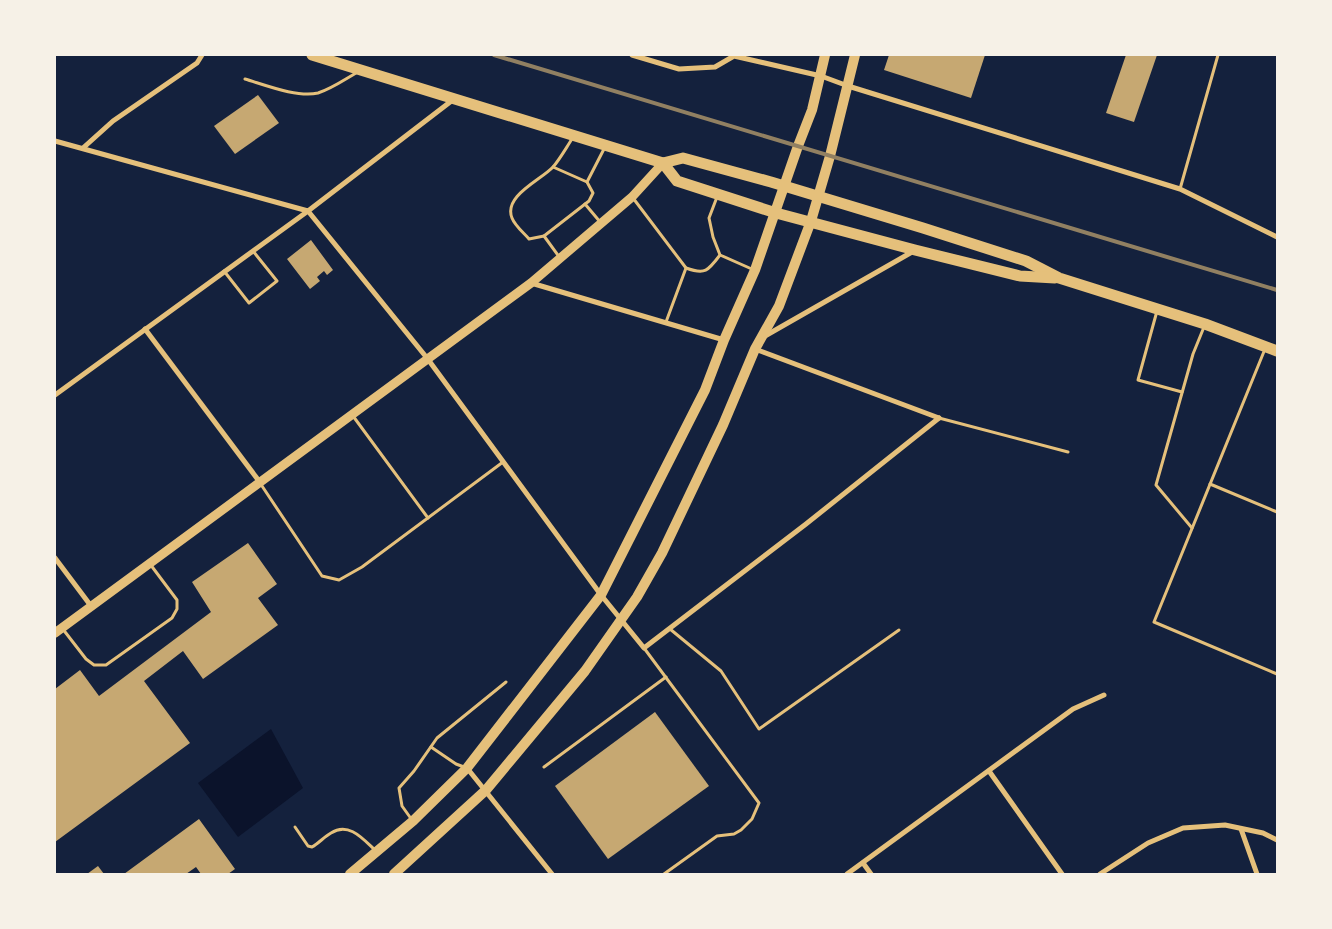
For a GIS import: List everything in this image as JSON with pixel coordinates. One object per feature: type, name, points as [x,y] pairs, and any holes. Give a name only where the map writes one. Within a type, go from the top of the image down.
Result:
[{"type":"main road","points":[[312,55],[663,163],[683,158],[784,186],[1026,261],[1059,278],[1158,308],[1272,348]]},
{"type":"main road","points":[[350,874],[413,821],[467,768],[601,595],[705,390],[724,340],[755,270],[812,110],[825,55]]},
{"type":"main road","points":[[394,874],[486,790],[585,671],[622,620],[662,553],[723,425],[755,349],[779,306],[810,221],[830,156],[856,55]]},
{"type":"main road","points":[[663,163],[678,181],[776,213],[1020,276],[1059,278]]},
{"type":"street","points":[[83,148],[113,121],[197,63],[202,55]]},
{"type":"street","points":[[632,55],[679,69],[715,66],[734,56],[821,76],[1180,189],[1277,237]]},
{"type":"street","points":[[55,395],[308,211],[454,98]]},
{"type":"street","points":[[55,141],[308,211],[427,358],[601,595],[644,648],[940,418]]},
{"type":"street","points":[[58,630],[531,283],[632,197],[663,163]]},
{"type":"street","points":[[761,338],[915,250]]},
{"type":"street","points":[[531,283],[724,340]]},
{"type":"street","points":[[145,329],[259,481]]},
{"type":"street","points":[[755,349],[940,418]]},
{"type":"street","points":[[55,558],[91,606]]},
{"type":"street","points":[[847,874],[1073,709],[1104,695]]},
{"type":"street","points":[[467,768],[552,874]]},
{"type":"street","points":[[989,770],[1062,874]]},
{"type":"street","points":[[1100,874],[1148,843],[1183,828],[1225,826],[1263,833],[1277,840]]},
{"type":"street","points":[[1241,829],[1257,874]]},
{"type":"street","points":[[863,862],[871,874]]},
{"type":"lane","points":[[1180,189],[1218,55]]},
{"type":"lane","points":[[245,79],[274,88],[308,94],[318,93],[360,70]]},
{"type":"lane","points":[[553,167],[587,182],[593,194],[589,201],[544,236],[529,239],[512,219],[512,203],[519,194],[553,167],[574,136]]},
{"type":"lane","points":[[587,182],[605,145]]},
{"type":"lane","points":[[718,193],[709,218],[720,256],[755,270]]},
{"type":"lane","points":[[632,197],[686,268],[698,272],[710,268],[720,256]]},
{"type":"lane","points":[[585,204],[601,224]]},
{"type":"lane","points":[[544,236],[560,258]]},
{"type":"lane","points":[[224,271],[249,303],[277,281],[253,251]]},
{"type":"lane","points":[[666,322],[686,268]]},
{"type":"lane","points":[[1158,308],[1138,380],[1182,392]]},
{"type":"lane","points":[[1192,528],[1156,485],[1193,354],[1205,324]]},
{"type":"lane","points":[[1272,348],[1210,484],[1154,622],[1277,674]]},
{"type":"lane","points":[[352,414],[428,518]]},
{"type":"lane","points":[[940,418],[1068,452]]},
{"type":"lane","points":[[259,481],[322,576],[339,580],[362,567],[503,461]]},
{"type":"lane","points":[[1210,484],[1277,512]]},
{"type":"lane","points":[[58,630],[94,665],[106,665],[172,618],[177,609],[177,600],[150,563]]},
{"type":"lane","points":[[669,628],[721,671],[759,729],[899,630]]},
{"type":"lane","points":[[644,648],[760,803],[752,819],[741,830],[734,834],[718,836],[664,874]]},
{"type":"lane","points":[[544,767],[666,677]]},
{"type":"lane","points":[[413,821],[402,806],[399,788],[414,771],[437,738],[506,682]]},
{"type":"lane","points":[[431,746],[456,764],[467,768]]},
{"type":"lane","points":[[295,826],[308,846],[312,847],[332,832],[343,828],[355,833],[377,851]]},
{"type":"water","points":[[271,729],[303,788],[238,837],[198,783]]},
{"type":"building","points":[[889,55],[985,55],[971,98],[884,70]]},
{"type":"building","points":[[1126,55],[1157,55],[1134,122],[1106,113]]},
{"type":"building","points":[[258,95],[279,123],[235,154],[214,126]]},
{"type":"building","points":[[311,240],[333,270],[327,275],[324,271],[317,277],[320,281],[310,289],[287,259]]},
{"type":"building","points":[[248,543],[277,584],[258,598],[278,625],[203,679],[183,651],[144,681],[190,743],[55,842],[55,689],[80,670],[99,696],[211,612],[192,582]]},
{"type":"building","points":[[655,712],[709,786],[608,859],[555,786]]},
{"type":"building","points":[[199,819],[235,869],[228,874],[201,874],[196,867],[186,874],[124,874]]},
{"type":"building","points":[[98,866],[104,874],[87,874]]},
{"type":"railway","points":[[494,55],[1277,290]]}]
